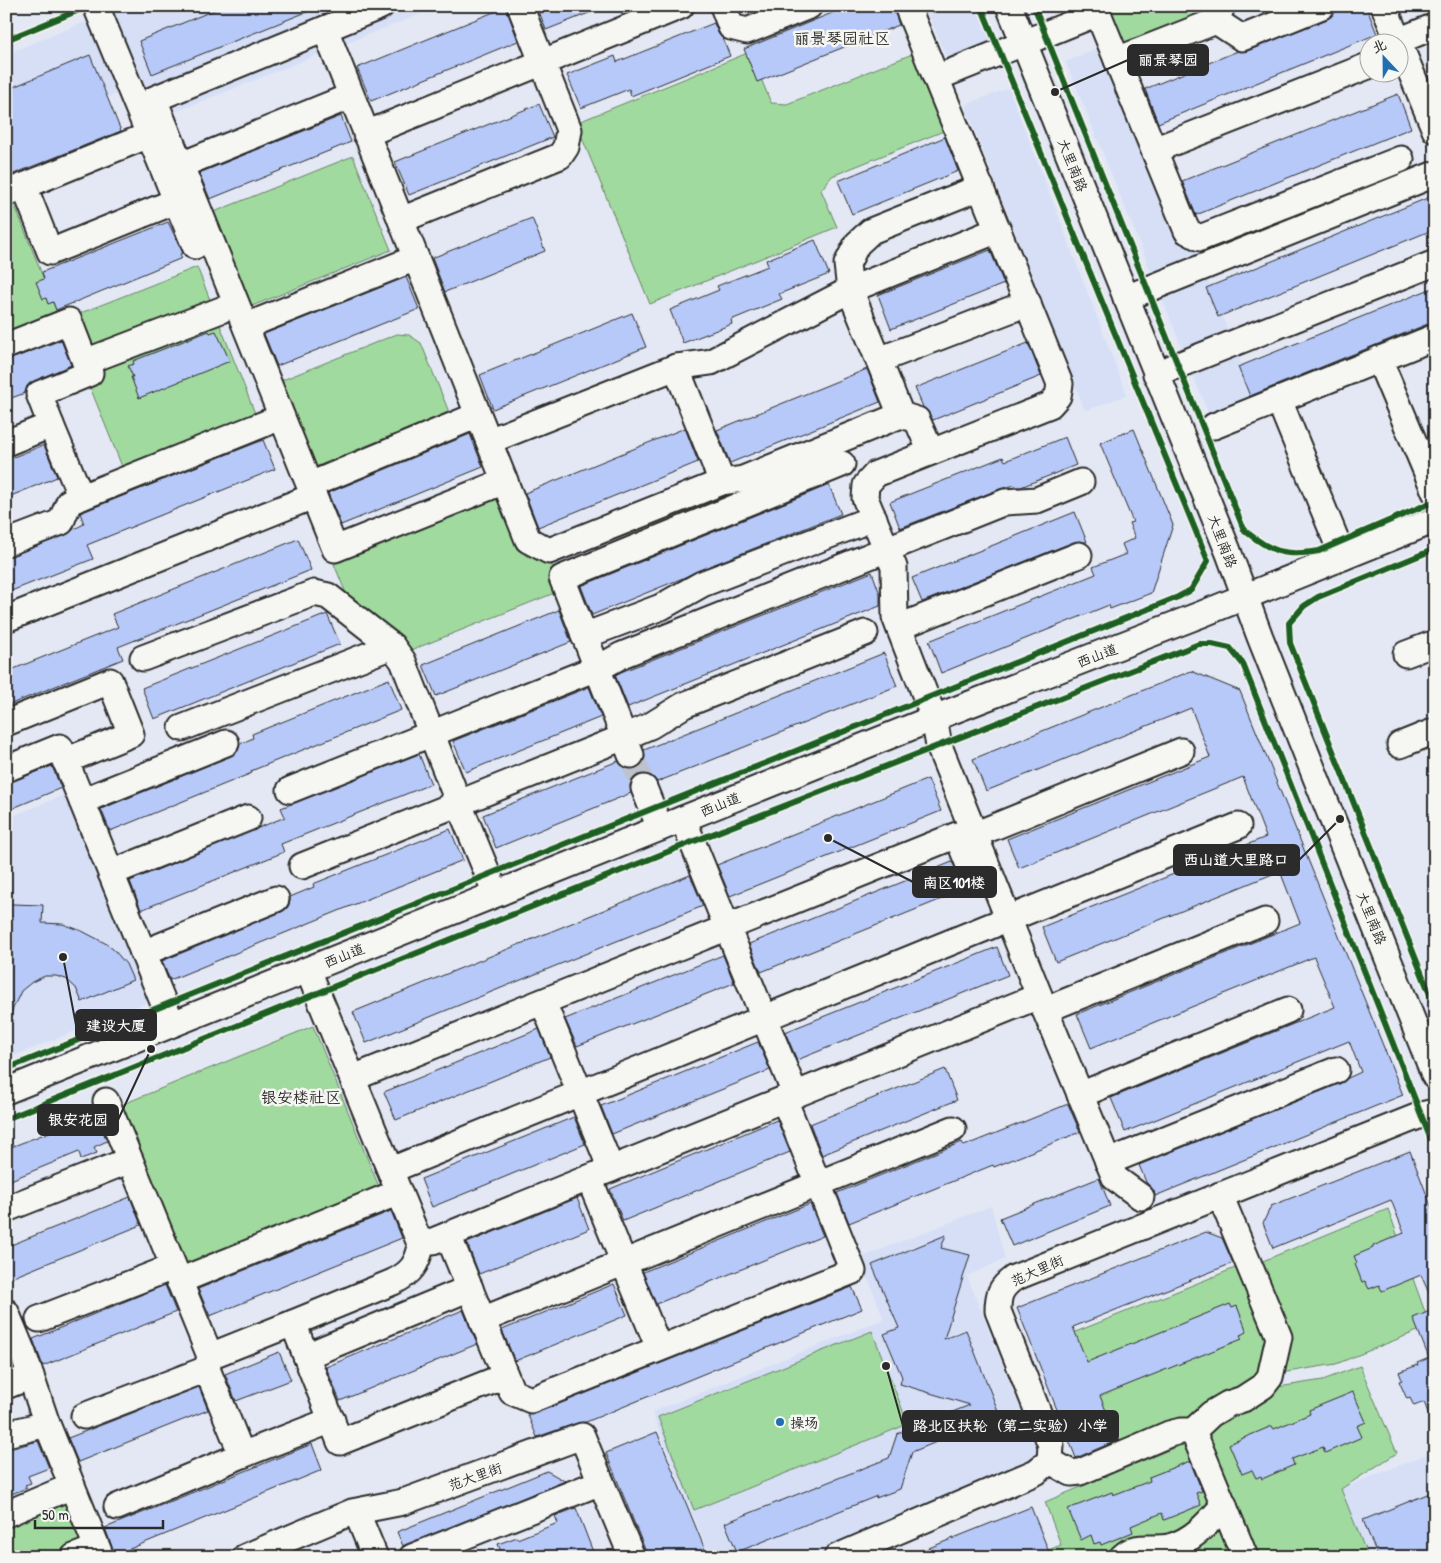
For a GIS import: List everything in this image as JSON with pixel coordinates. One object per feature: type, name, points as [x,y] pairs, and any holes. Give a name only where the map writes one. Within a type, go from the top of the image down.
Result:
[{"type":"street","points":[[96,6],[268,422],[305,499],[335,549],[505,481]]},
{"type":"street","points":[[305,499],[246,326],[154,99],[381,6]]},
{"type":"street","points":[[401,220],[560,156],[566,147],[568,130],[520,6]]},
{"type":"street","points":[[366,134],[681,6]]},
{"type":"street","points":[[723,6],[731,27],[747,31],[809,6]]},
{"type":"street","points":[[907,6],[1060,384],[1058,396],[1050,406],[876,474],[866,485],[865,498],[894,567],[895,617],[934,718],[939,746],[974,835],[1001,922]]},
{"type":"street","name":"大里南路","points":[[1009,6],[1228,551],[1244,597],[1435,1077]]},
{"type":"street","points":[[1117,60],[1219,14],[1242,38],[1322,6]]},
{"type":"street","points":[[1384,6],[1394,32]]},
{"type":"street","points":[[936,78],[1024,43],[1096,10],[1187,231],[1200,238],[1401,159]]},
{"type":"street","points":[[1408,37],[1435,26]]},
{"type":"street","points":[[325,29],[528,540],[549,551],[722,482],[743,479],[901,415],[917,420],[931,452]]},
{"type":"street","points":[[1408,64],[1434,125]]},
{"type":"street","points":[[1154,150],[1358,70]]},
{"type":"street","points":[[181,165],[351,96]]},
{"type":"street","points":[[149,135],[15,189],[50,252],[176,201]]},
{"type":"street","points":[[1126,298],[1435,174]]},
{"type":"street","points":[[901,415],[850,290],[847,264],[857,244],[871,231],[981,187]]},
{"type":"street","points":[[489,441],[676,368],[711,362],[850,290],[998,230]]},
{"type":"street","points":[[246,326],[416,258]]},
{"type":"street","points":[[1156,374],[1435,264]]},
{"type":"street","points":[[879,360],[1028,303]]},
{"type":"street","points":[[85,362],[222,310]]},
{"type":"street","points":[[6,346],[69,321],[90,373],[38,394],[81,497]]},
{"type":"street","points":[[1214,426],[1435,337]]},
{"type":"street","points":[[1379,360],[1435,492]]},
{"type":"street","points":[[676,368],[722,482]]},
{"type":"street","points":[[1279,400],[1343,557]]},
{"type":"street","points":[[6,619],[305,499],[478,416]]},
{"type":"street","points":[[6,543],[61,522],[69,502],[268,422]]},
{"type":"street","points":[[6,443],[51,425]]},
{"type":"street","points":[[623,744],[591,671],[584,636],[562,578],[842,464]]},
{"type":"street","points":[[290,790],[591,671],[622,655],[1005,502],[1037,500],[1081,482]]},
{"type":"street","points":[[584,636],[661,607],[702,584],[874,518]]},
{"type":"street","name":"西山道","points":[[6,1091],[934,718],[1435,520]]},
{"type":"street","points":[[899,627],[1078,555]]},
{"type":"street","points":[[143,658],[314,593],[328,596],[392,646],[403,661],[496,894]]},
{"type":"street","points":[[302,866],[459,804],[623,744],[684,705],[865,633]]},
{"type":"street","points":[[1406,654],[1435,643]]},
{"type":"street","points":[[182,728],[392,646]]},
{"type":"street","points":[[6,723],[110,681],[131,734],[65,760]]},
{"type":"street","points":[[1400,745],[1435,730]]},
{"type":"street","points":[[82,801],[226,743]]},
{"type":"street","points":[[6,769],[60,747],[172,1024]]},
{"type":"street","points":[[974,835],[1181,750]]},
{"type":"street","points":[[644,788],[660,828]]},
{"type":"street","points":[[111,874],[248,818]]},
{"type":"street","points":[[448,1235],[512,1392],[531,1400],[853,1271],[818,1184],[765,1019],[683,819]]},
{"type":"street","points":[[39,1319],[176,1274],[395,1181],[580,1094],[1238,826]]},
{"type":"street","points":[[353,1078],[957,836],[1001,922],[1036,1003],[1080,1095],[1115,1178],[1141,1197]]},
{"type":"street","points":[[143,953],[276,899]]},
{"type":"street","points":[[421,1246],[790,1097],[1036,1003],[1265,921]]},
{"type":"street","points":[[84,1416],[292,1323],[394,1282],[406,1275],[418,1261],[421,1246],[308,970]]},
{"type":"street","points":[[543,1002],[580,1094],[624,1262],[659,1348]]},
{"type":"street","points":[[1080,1095],[1288,1010]]},
{"type":"street","points":[[1108,1162],[1336,1070]]},
{"type":"street","points":[[106,1102],[176,1274],[242,1455]]},
{"type":"street","name":"范大里街","points":[[1221,1199],[1420,1116],[1435,1112]]},
{"type":"street","name":"范大里街","points":[[1055,1464],[1051,1445],[998,1311],[998,1297],[1006,1284],[1014,1278],[1424,1124],[1435,1117]]},
{"type":"street","points":[[482,1320],[953,1129]]},
{"type":"street","points":[[6,1209],[130,1160]]},
{"type":"street","points":[[1055,1464],[1071,1473],[1080,1472],[1169,1434],[1193,1431],[1211,1414],[1228,1404],[1243,1399],[1264,1386],[1270,1377],[1279,1337],[1221,1199]]},
{"type":"street","points":[[306,1356],[470,1288]]},
{"type":"street","points":[[6,1312],[47,1424],[99,1552],[74,1557]]},
{"type":"street","points":[[292,1323],[336,1431]]},
{"type":"street","points":[[6,1386],[31,1376]]},
{"type":"street","points":[[117,1507],[242,1455],[336,1431],[505,1376]]},
{"type":"street","points":[[6,1434],[47,1424]]},
{"type":"street","points":[[1193,1431],[1246,1557]]},
{"type":"street","name":"范大里街","points":[[245,1557],[352,1512],[403,1502],[582,1436],[632,1557]]},
{"type":"street","name":"范大里街","points":[[264,1557],[359,1518],[405,1508],[579,1445],[624,1557]]},
{"type":"street","points":[[837,1557],[1055,1464]]},
{"type":"street","points":[[862,1557],[1052,1478],[1055,1464]]},
{"type":"street","points":[[412,1557],[601,1482]]},
{"type":"street","points":[[6,1514],[72,1486]]},
{"type":"street","points":[[1122,1557],[1128,1552],[1141,1547],[1154,1549],[1170,1546],[1188,1539],[1205,1527],[1224,1505]]},
{"type":"street","points":[[359,1518],[375,1557]]},
{"type":"shaded area","points":[[125,6],[440,6],[150,122],[135,86],[6,139],[6,54]]},
{"type":"shaded area","points":[[925,6],[976,6],[992,44],[949,64]]},
{"type":"shaded area","points":[[1111,43],[1256,399],[1210,417],[1066,62]]},
{"type":"shaded area","points":[[1009,88],[1127,395],[1085,411],[965,105]]},
{"type":"shaded area","points":[[66,794],[150,1001],[6,1059],[6,819]]},
{"type":"shaded area","points":[[991,1206],[1005,1259],[967,1276],[1038,1453],[1036,1468],[816,1557],[710,1557],[652,1412],[884,1319],[860,1258]]},
{"type":"shaded area","points":[[6,1336],[23,1378],[6,1384]]},
{"type":"shaded area","points":[[1435,1451],[1435,1557],[1368,1557],[1340,1489]]},
{"type":"green space","points":[[1107,6],[1201,6],[1204,14],[1124,47]]},
{"type":"green space","points":[[920,51],[951,128],[832,176],[821,190],[837,227],[650,304],[576,123],[750,52],[771,103],[787,104]]},
{"type":"green space","points":[[353,156],[391,250],[252,306],[214,212]]},
{"type":"green space","points":[[14,203],[61,323],[6,345],[6,206]]},
{"type":"green space","points":[[197,267],[256,416],[123,469],[63,320]]},
{"type":"green space","points":[[397,334],[409,335],[421,343],[449,412],[315,467],[280,381]]},
{"type":"green space","points":[[499,496],[521,551],[559,569],[567,588],[409,651],[401,637],[347,596],[334,564]]},
{"type":"green space","points":[[313,1026],[379,1187],[188,1266],[121,1105]]},
{"type":"green space","points":[[1388,1209],[1430,1326],[1336,1364],[1281,1373],[1258,1263]]},
{"type":"green space","points":[[1240,1266],[1273,1345],[1263,1375],[1189,1423],[1116,1453],[1068,1335]]},
{"type":"green space","name":"操场","points":[[872,1331],[908,1424],[694,1510],[658,1417]]},
{"type":"green space","points":[[1360,1366],[1397,1453],[1341,1489],[1368,1557],[1031,1557],[1061,1545],[1045,1502],[1190,1441],[1278,1387],[1323,1380]]},
{"type":"green space","points":[[62,1503],[71,1510],[80,1527],[80,1537],[75,1545],[58,1557],[6,1557],[6,1518]]},
{"type":"building","points":[[224,6],[319,7],[152,74],[139,41]]},
{"type":"building","points":[[537,6],[604,6],[604,7],[546,30]]},
{"type":"building","points":[[849,6],[893,6],[899,25],[757,82],[744,49]]},
{"type":"building","points":[[1349,6],[1366,6],[1376,32],[1358,32],[1358,42],[1158,123],[1145,89],[1238,51],[1247,51],[1327,19],[1335,12]]},
{"type":"building","points":[[506,7],[518,41],[371,101],[357,68]]},
{"type":"building","points":[[714,23],[730,56],[631,96],[629,89],[581,108],[567,75],[615,56],[617,62]]},
{"type":"building","points":[[90,55],[121,131],[6,177],[6,90]]},
{"type":"building","points":[[1398,94],[1411,128],[1196,215],[1182,181]]},
{"type":"building","points":[[539,104],[553,137],[409,195],[395,162]]},
{"type":"building","points":[[341,116],[351,142],[210,199],[199,173]]},
{"type":"building","points":[[945,137],[958,171],[852,214],[838,181]]},
{"type":"building","points":[[1430,197],[1435,208],[1435,229],[1218,317],[1206,288]]},
{"type":"building","points":[[532,218],[545,251],[445,292],[432,258]]},
{"type":"building","points":[[168,222],[183,253],[180,254],[182,258],[56,310],[53,302],[48,304],[46,298],[43,299],[36,282],[44,279],[42,272]]},
{"type":"building","points":[[815,240],[829,274],[779,294],[782,299],[731,320],[732,324],[683,343],[670,310],[719,290],[717,286],[768,266],[766,260]]},
{"type":"building","points":[[990,250],[1004,284],[891,329],[878,295]]},
{"type":"building","points":[[406,277],[419,309],[277,366],[264,334]]},
{"type":"building","points":[[1435,287],[1435,321],[1250,396],[1238,367]]},
{"type":"building","points":[[632,313],[646,347],[493,409],[480,375]]},
{"type":"building","points":[[209,331],[210,333],[216,331],[230,361],[139,398],[128,366],[134,364],[133,361]]},
{"type":"building","points":[[61,340],[71,365],[34,381],[27,386],[25,393],[6,400],[6,360]]},
{"type":"building","points":[[1028,343],[1041,376],[933,420],[923,407],[915,388]]},
{"type":"building","points":[[867,369],[880,402],[730,463],[717,430]]},
{"type":"building","points":[[685,428],[698,462],[538,527],[525,493]]},
{"type":"building","points":[[1134,429],[1173,525],[1151,593],[1110,609],[1109,605],[941,673],[929,641],[1096,574],[1093,567],[1126,554],[1122,544],[1135,538],[1129,523],[1133,522],[1100,443]]},
{"type":"building","points":[[470,434],[483,467],[341,525],[328,493]]},
{"type":"building","points":[[1065,437],[1076,465],[1021,487],[1016,487],[1015,485],[1000,489],[900,528],[890,502],[1003,457],[1005,461]]},
{"type":"building","points":[[263,440],[275,469],[87,545],[93,559],[6,593],[6,557],[66,535],[84,524],[80,513]]},
{"type":"building","points":[[44,445],[57,477],[6,498],[6,460]]},
{"type":"building","points":[[829,485],[841,514],[592,615],[581,586]]},
{"type":"building","points":[[1075,512],[1087,542],[1074,542],[922,602],[912,578]]},
{"type":"building","points":[[298,539],[311,570],[118,647],[123,659],[6,706],[6,672],[118,627],[112,614]]},
{"type":"building","points":[[872,572],[880,594],[880,606],[628,707],[615,675]]},
{"type":"building","points":[[559,610],[571,642],[436,696],[423,665]]},
{"type":"building","points":[[327,614],[340,644],[154,719],[142,688]]},
{"type":"building","points":[[884,653],[897,686],[657,782],[647,774],[638,775],[630,785],[631,793],[496,848],[483,815],[618,761],[628,769],[637,768],[645,758],[644,750]]},
{"type":"building","points":[[1191,671],[1240,691],[1403,1095],[1155,1196],[1154,1191],[1146,1182],[1139,1165],[1341,1083],[1361,1072],[1349,1041],[1125,1132],[1111,1098],[1335,1007],[1314,957],[1091,1048],[1077,1014],[1300,923],[1280,871],[1056,962],[1042,927],[1266,837],[1243,777],[1019,868],[1007,839],[1210,757],[1191,708],[986,791],[973,759]]},
{"type":"building","points":[[389,679],[401,710],[110,831],[101,809],[231,756],[238,751],[240,744],[253,738],[252,734]]},
{"type":"building","points":[[589,687],[601,717],[466,772],[453,741]]},
{"type":"building","points":[[419,754],[431,784],[281,844],[284,852],[141,910],[130,881],[285,817],[281,808]]},
{"type":"building","points":[[52,766],[61,788],[6,811],[6,783]]},
{"type":"building","points":[[928,779],[941,811],[730,896],[717,865]]},
{"type":"building","points":[[450,829],[463,860],[170,980],[162,961],[281,912],[288,907],[290,897],[314,887],[313,884]]},
{"type":"building","points":[[952,862],[960,876],[971,879],[974,886],[761,972],[749,944]]},
{"type":"building","points":[[690,875],[703,906],[366,1043],[353,1012]]},
{"type":"building","points":[[12,904],[43,905],[42,923],[63,924],[105,943],[126,964],[133,980],[82,1002],[76,988],[66,979],[56,976],[45,976],[32,982],[21,991],[6,1024],[6,906]]},
{"type":"building","points":[[997,947],[1008,975],[797,1060],[785,1032]]},
{"type":"building","points":[[723,955],[734,983],[577,1046],[565,1019]]},
{"type":"building","points":[[539,1029],[550,1057],[396,1120],[384,1092]]},
{"type":"building","points":[[758,1042],[770,1070],[612,1134],[601,1106]]},
{"type":"building","points":[[945,1069],[957,1100],[822,1155],[810,1124]]},
{"type":"building","points":[[1068,1104],[1080,1132],[849,1223],[837,1193],[962,1142],[964,1146]]},
{"type":"building","points":[[96,1114],[107,1141],[94,1147],[97,1153],[81,1159],[79,1152],[6,1182],[6,1149]]},
{"type":"building","points":[[574,1117],[585,1144],[432,1207],[421,1179]]},
{"type":"building","points":[[777,1120],[790,1152],[623,1221],[610,1189]]},
{"type":"building","points":[[1410,1151],[1435,1216],[1435,1307],[1421,1275],[1382,1291],[1379,1285],[1369,1289],[1365,1281],[1362,1282],[1354,1256],[1404,1233],[1391,1200],[1273,1248],[1263,1223],[1271,1206]]},
{"type":"building","points":[[1099,1178],[1110,1206],[1012,1246],[1000,1218]]},
{"type":"building","points":[[130,1197],[141,1225],[6,1280],[6,1247]]},
{"type":"building","points":[[577,1198],[589,1229],[479,1274],[467,1243]]},
{"type":"building","points":[[810,1204],[823,1236],[656,1304],[643,1272]]},
{"type":"building","points":[[391,1211],[402,1238],[210,1316],[198,1289]]},
{"type":"building","points":[[1206,1232],[1222,1238],[1233,1263],[1073,1327],[1087,1362],[1230,1304],[1232,1308],[1237,1306],[1247,1332],[1240,1335],[1242,1339],[1100,1396],[1118,1440],[1076,1458],[1017,1308]]},
{"type":"building","points":[[946,1235],[941,1248],[970,1255],[944,1339],[966,1330],[1000,1416],[912,1452],[900,1489],[876,1498],[877,1496],[737,1552],[725,1523],[889,1458],[897,1434],[970,1405],[900,1384],[902,1377],[884,1334],[899,1328],[872,1265]]},
{"type":"building","points":[[614,1284],[627,1315],[515,1361],[502,1330]]},
{"type":"building","points":[[165,1285],[176,1312],[43,1366],[33,1339]]},
{"type":"building","points":[[852,1287],[862,1309],[586,1422],[577,1423],[537,1437],[527,1413],[536,1413]]},
{"type":"building","points":[[1435,1309],[1435,1426],[1433,1426],[1424,1402],[1414,1406],[1410,1398],[1407,1399],[1399,1381],[1402,1380],[1399,1372],[1418,1365],[1417,1363],[1429,1358],[1413,1318]]},
{"type":"building","points":[[463,1310],[477,1344],[340,1401],[326,1367]]},
{"type":"building","points":[[279,1352],[291,1380],[236,1401],[225,1374]]},
{"type":"building","points":[[199,1387],[208,1410],[78,1462],[68,1438]]},
{"type":"building","points":[[1353,1392],[1366,1422],[1357,1426],[1362,1437],[1325,1453],[1323,1447],[1292,1459],[1294,1465],[1262,1479],[1261,1476],[1256,1478],[1252,1470],[1242,1474],[1229,1444],[1272,1426],[1274,1429],[1310,1414],[1309,1410]]},
{"type":"building","points":[[657,1432],[708,1557],[648,1557],[606,1453]]},
{"type":"building","points":[[38,1441],[49,1468],[28,1476],[31,1483],[25,1485],[27,1488],[6,1496],[6,1450]]},
{"type":"building","points":[[312,1444],[322,1470],[115,1555],[105,1528]]},
{"type":"building","points":[[1190,1461],[1202,1491],[1196,1493],[1201,1505],[1164,1520],[1162,1513],[1131,1526],[1133,1532],[1101,1545],[1100,1542],[1094,1544],[1091,1535],[1081,1540],[1068,1509],[1112,1492],[1113,1495],[1150,1481],[1149,1477]]},
{"type":"building","points":[[547,1471],[565,1481],[403,1546],[397,1532]]},
{"type":"building","points":[[1435,1491],[1435,1557],[1378,1557],[1363,1520]]},
{"type":"building","points":[[1031,1507],[1051,1557],[909,1556]]},
{"type":"building","points":[[576,1508],[595,1557],[503,1557],[498,1544],[517,1537],[517,1539],[558,1523],[555,1516]]},
{"type":"tunnel","points":[[631,755],[644,788]]},
{"type":"cycle path","points":[[6,40],[89,6]]},
{"type":"cycle path","points":[[6,1069],[1178,597],[1191,590],[1208,561],[981,6]]},
{"type":"cycle path","points":[[1034,6],[1244,530],[1270,548],[1278,551],[1307,553],[1319,551],[1435,501]]},
{"type":"cycle path","points":[[1435,549],[1318,597],[1304,606],[1289,623],[1290,643],[1435,1007]]},
{"type":"cycle path","points":[[6,1119],[692,842],[1199,644],[1212,644],[1230,648],[1243,664],[1435,1150]]},
{"type":"place","name":"丽景琴园","points":[[1055,92]]},
{"type":"place","name":"西山道大里路口","points":[[1340,819]]},
{"type":"place","name":"南区101楼","points":[[828,838]]},
{"type":"place","name":"建设大厦","points":[[63,957]]},
{"type":"place","name":"银安花园","points":[[151,1049]]},
{"type":"place","name":"路北区扶轮（第二实验）小学","points":[[886,1366]]},
{"type":"place","name":"操场","points":[[780,1422]]},
{"type":"district","name":"丽景琴园社区","points":[[842,38]]},
{"type":"district","name":"银安楼社区","points":[[301,1097]]}]
